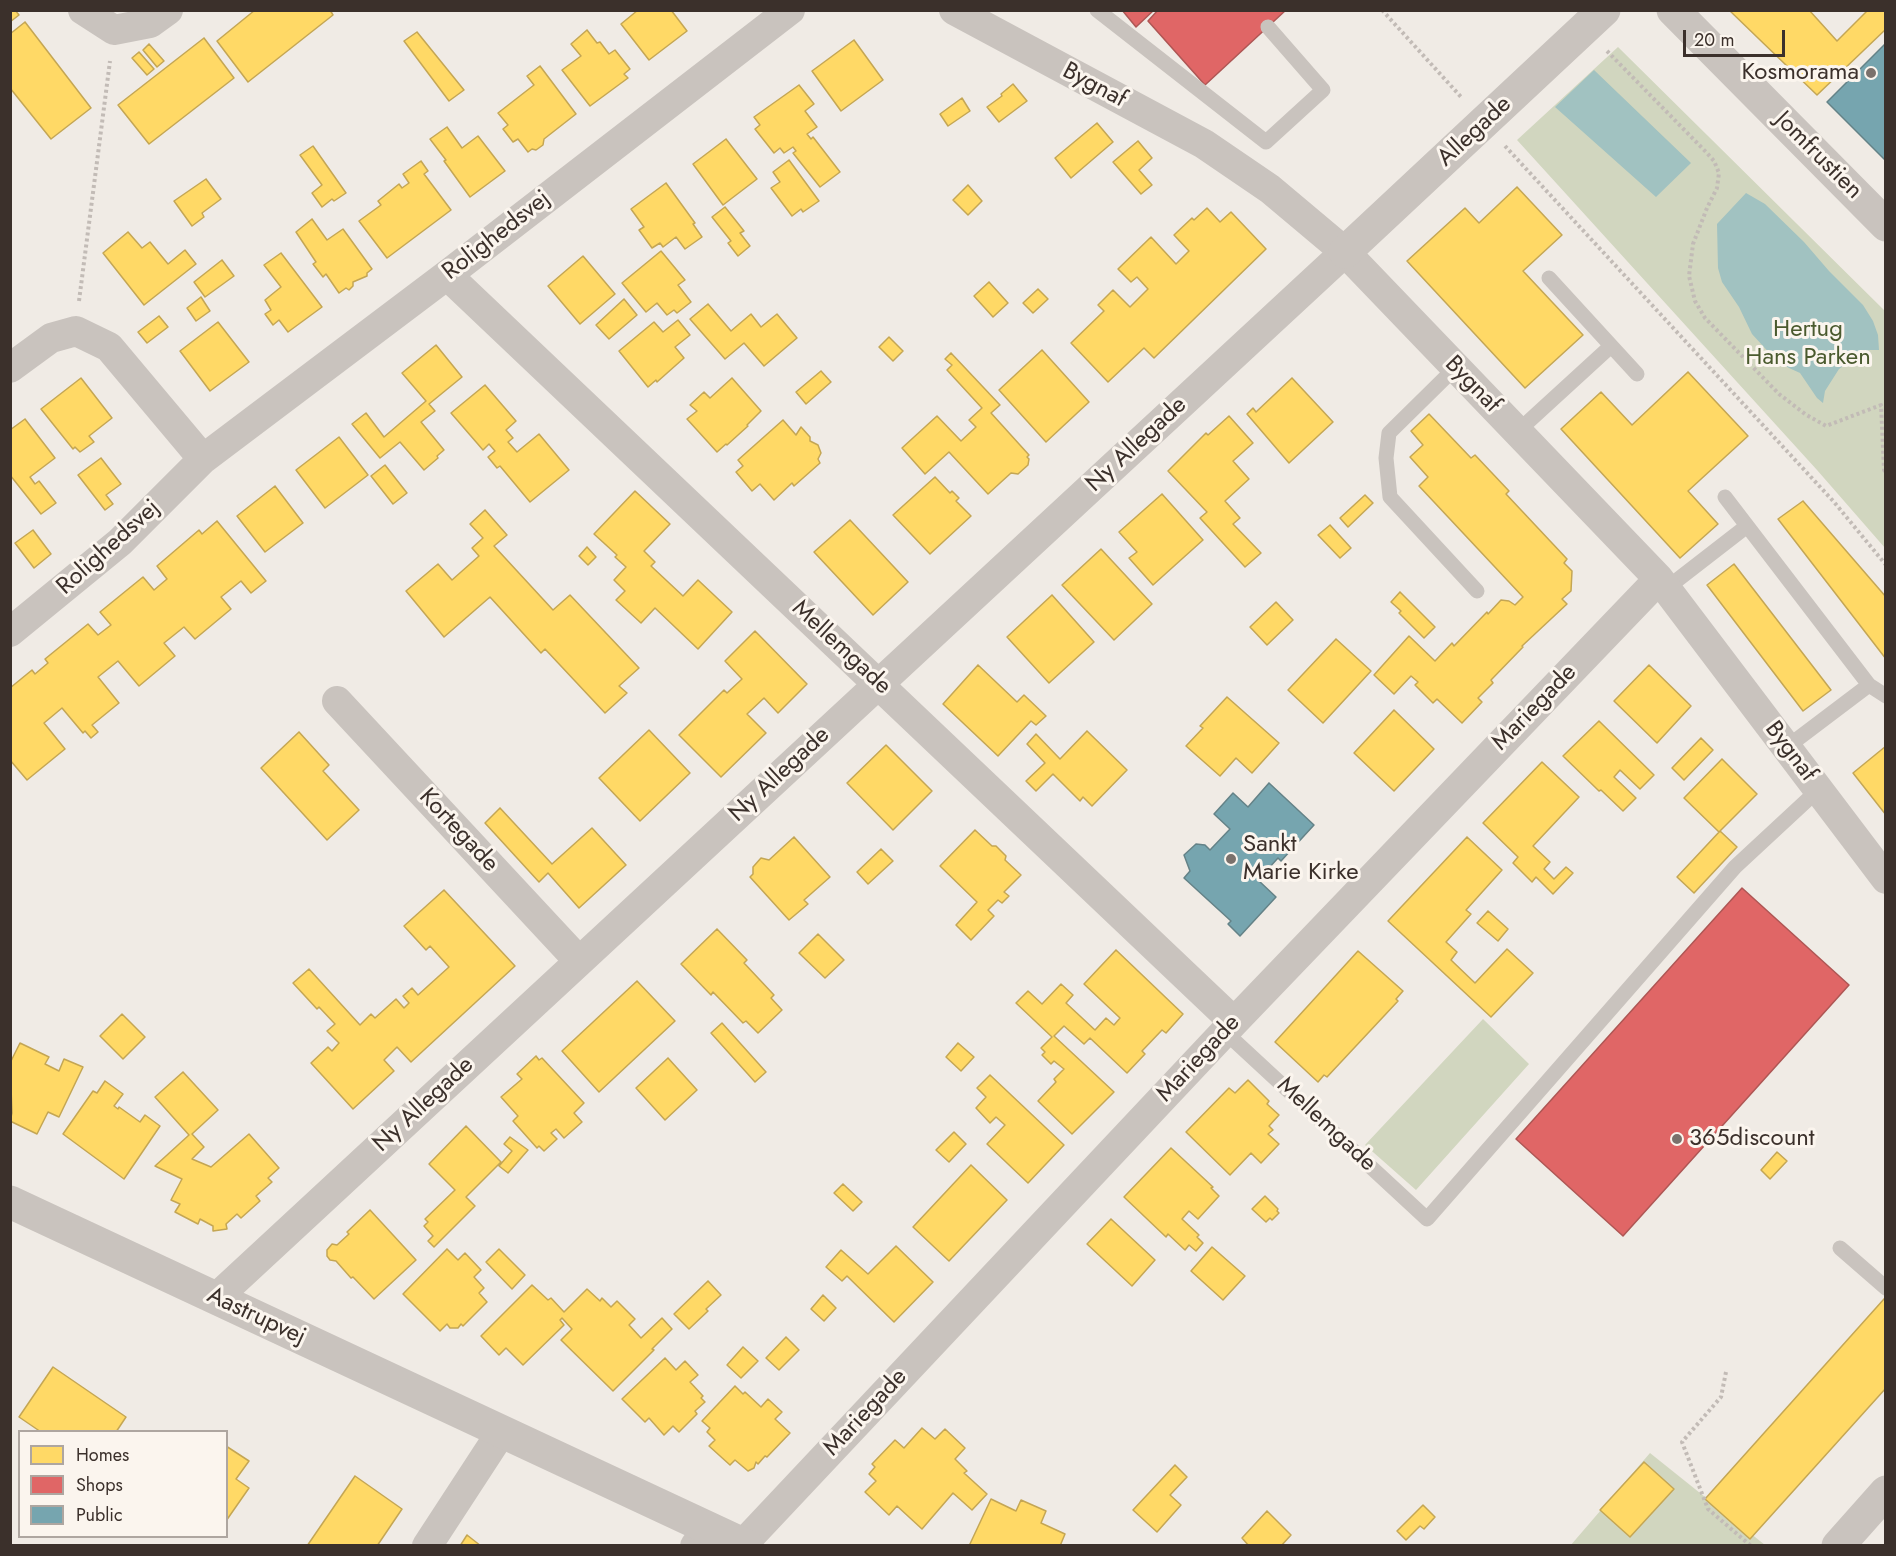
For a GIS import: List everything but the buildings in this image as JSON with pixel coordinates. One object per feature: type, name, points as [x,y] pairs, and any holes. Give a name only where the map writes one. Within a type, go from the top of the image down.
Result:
[{"type":"street","points":[[83,10],[114,30],[150,23],[168,10]]},
{"type":"street","name":"Rolighedsvej","points":[[10,632],[120,542],[203,459],[447,275],[790,10]]},
{"type":"street","name":"Bygnaf","points":[[954,10],[1204,144],[1270,189],[1345,252],[1663,584],[1886,879]]},
{"type":"street","name":"Allegade","points":[[1345,252],[1604,10]]},
{"type":"street","name":"Jomfrustien","points":[[1673,10],[1886,225]]},
{"type":"street","name":"Ny Allegade","points":[[216,1298],[1345,252]]},
{"type":"street","name":"Mellemgade","points":[[447,275],[879,684],[1230,1027]]},
{"type":"street","points":[[10,368],[51,338],[75,331],[109,347],[203,459]]},
{"type":"street","name":"Mariegade","points":[[745,1544],[1230,1027],[1663,584]]},
{"type":"street","name":"Kortegade","points":[[338,701],[579,961]]},
{"type":"street","name":"Aastrupvej","points":[[10,1202],[502,1431],[701,1536],[745,1544]]},
{"type":"street","points":[[428,1545],[502,1431]]},
{"type":"street","points":[[1838,1545],[1886,1492]]},
{"type":"lane","points":[[1097,10],[1266,142],[1323,90],[1268,27]]},
{"type":"lane","points":[[1549,278],[1637,374]]},
{"type":"lane","points":[[1517,432],[1611,346]]},
{"type":"lane","points":[[1455,368],[1389,433],[1386,458],[1390,497],[1478,591]]},
{"type":"lane","points":[[1725,496],[1869,685],[1886,696]]},
{"type":"lane","points":[[1663,584],[1747,526]]},
{"type":"lane","points":[[1787,747],[1869,685]]},
{"type":"lane","name":"Mellemgade","points":[[1230,1027],[1427,1219],[1735,867],[1818,790]]},
{"type":"lane","points":[[1840,1248],[1886,1288]]},
{"type":"path","points":[[1382,10],[1834,502],[1886,565]]},
{"type":"path","points":[[75,331],[114,30]]},
{"type":"path","points":[[1607,50],[1706,152],[1714,161],[1719,173],[1717,188],[1693,244],[1689,276],[1695,302],[1705,318],[1779,394],[1805,414],[1826,426],[1886,401]]},
{"type":"path","points":[[1881,405],[1884,470],[1886,472]]},
{"type":"path","points":[[1726,1372],[1721,1397],[1682,1442],[1708,1509],[1750,1545]]},
{"type":"green space","name":"Hertug Hans Parken","points":[[1618,47],[1885,311],[1885,548],[1517,140]]},
{"type":"green space","points":[[1483,1019],[1529,1064],[1416,1190],[1365,1145]]},
{"type":"green space","points":[[1650,1453],[1765,1545],[1570,1546]]},
{"type":"water","points":[[1594,70],[1691,163],[1656,197],[1555,107]]},
{"type":"water","points":[[1746,193],[1765,204],[1804,242],[1863,305],[1873,321],[1878,335],[1879,350],[1869,350],[1860,354],[1839,369],[1825,391],[1823,403],[1800,373],[1774,358],[1752,334],[1739,307],[1722,282],[1718,268],[1717,224]]},
{"type":"place","name":"Kosmorama","points":[[1871,73]]},
{"type":"place","name":"Sankt Marie Kirke","points":[[1231,859]]},
{"type":"place","name":"365discount","points":[[1677,1139]]}]
